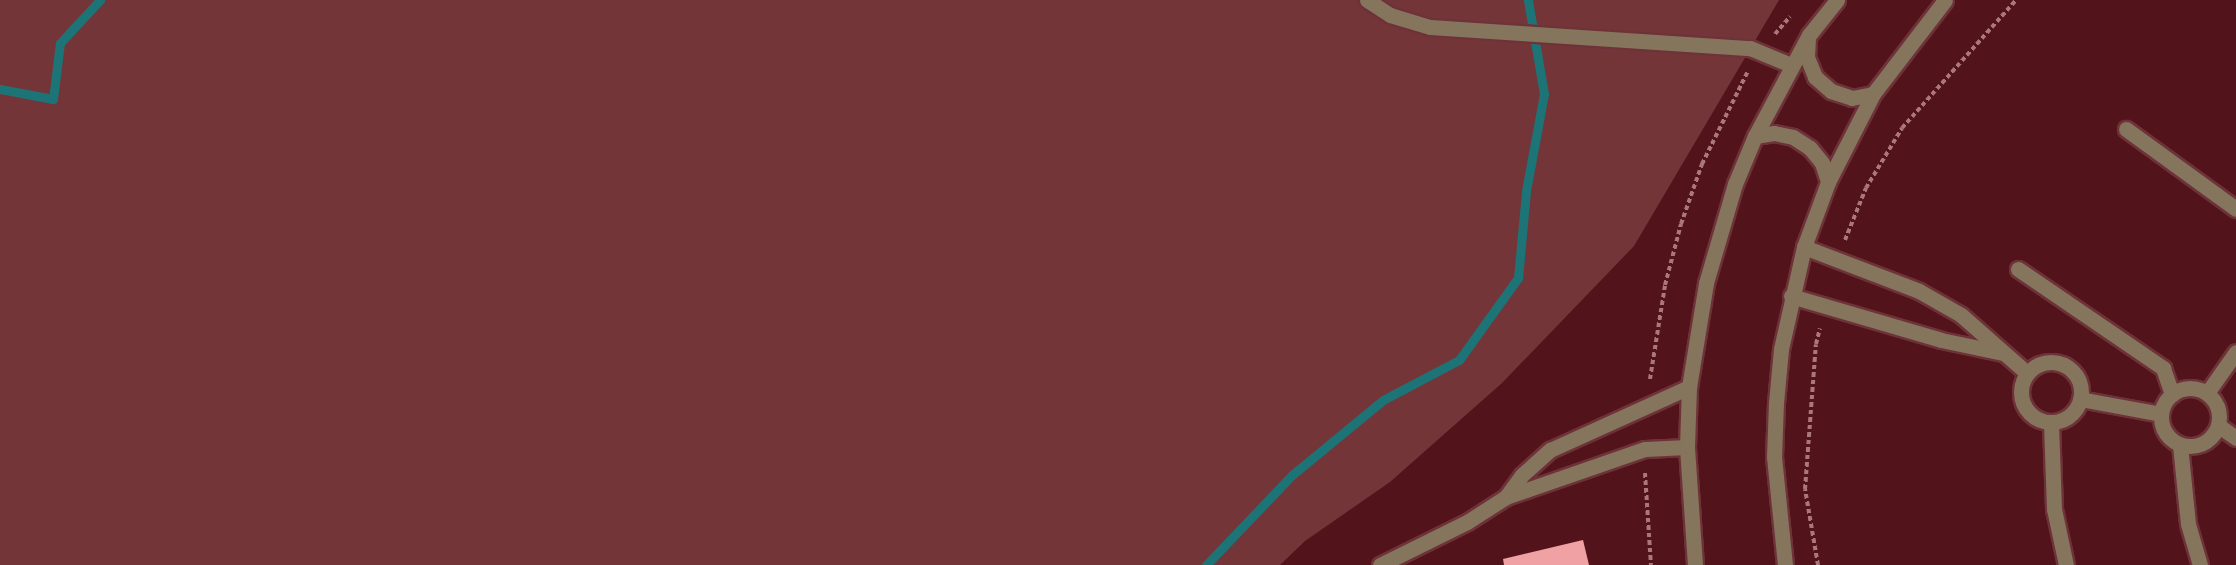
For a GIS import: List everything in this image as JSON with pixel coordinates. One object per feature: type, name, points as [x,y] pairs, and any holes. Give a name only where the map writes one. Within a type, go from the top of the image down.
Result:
[{"type":"street","points":[[1367,0],[1409,23],[1451,28],[1750,48],[1791,65]]},
{"type":"street","points":[[1695,565],[1687,447],[1689,387],[1706,283],[1718,233],[1755,136],[1791,65],[1809,35],[1837,0]]},
{"type":"street","points":[[1785,565],[1774,457],[1781,349],[1791,296],[1804,247],[1828,182],[1873,94],[1945,0]]},
{"type":"street","points":[[1809,35],[1807,57],[1815,77],[1831,91],[1852,98],[1873,94]]},
{"type":"street","points":[[2126,129],[2236,209]]},
{"type":"street","points":[[1755,136],[1774,133],[1793,137],[1810,148],[1822,163],[1828,182]]},
{"type":"street","points":[[1804,247],[1919,291],[1961,315],[2027,374]]},
{"type":"street","points":[[2018,269],[2163,368],[2172,394]]},
{"type":"street","points":[[1791,296],[1941,340],[2006,354]]},
{"type":"street","points":[[2207,393],[2236,352]]},
{"type":"street","points":[[2046,362],[2063,364],[2078,379],[2080,399],[2070,416],[2051,423],[2028,412],[2022,403],[2022,383],[2027,374],[2046,362]]},
{"type":"street","points":[[1506,497],[1522,475],[1550,450],[1689,387]]},
{"type":"street","points":[[2187,387],[2207,393],[2218,406],[2219,426],[2201,445],[2180,445],[2167,435],[2161,414],[2172,394],[2187,387]]},
{"type":"street","points":[[2080,399],[2161,414]]},
{"type":"street","points":[[2051,423],[2054,508],[2066,565]]},
{"type":"street","points":[[2219,426],[2236,438]]},
{"type":"street","points":[[2180,445],[2187,514],[2200,565]]},
{"type":"street","points":[[1380,565],[1467,522],[1506,497],[1644,448],[1687,447]]},
{"type":"shaded area","points":[[0,0],[1779,0],[1634,246],[1502,383],[1390,482],[1305,541],[1280,565],[0,565]]},
{"type":"building","points":[[1583,540],[1589,565],[1504,565],[1503,559]]},
{"type":"waterway","points":[[0,89],[53,99],[60,43],[100,0]]},
{"type":"waterway","points":[[1206,565],[1292,475],[1383,400],[1459,360],[1518,278],[1526,191],[1544,94],[1528,0]]}]
